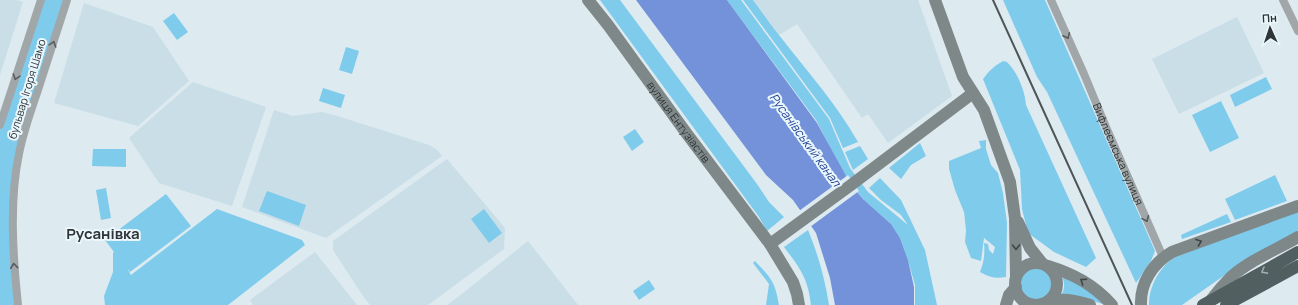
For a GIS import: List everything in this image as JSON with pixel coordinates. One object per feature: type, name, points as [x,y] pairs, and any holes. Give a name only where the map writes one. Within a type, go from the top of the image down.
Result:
[{"type":"highway","points":[[1207,303],[1298,252]]},
{"type":"highway","points":[[1226,305],[1298,266]]},
{"type":"street","name":"бульвар Ігоря Шамо","points":[[0,125],[40,0]]},
{"type":"street","name":"бульвар Ігоря Шамо","points":[[18,305],[14,260],[13,217],[15,181],[19,154],[66,0]]},
{"type":"street","name":"вулиця Ентузіастів","points":[[588,0],[770,244],[793,282],[798,294],[799,305]]},
{"type":"street","points":[[935,0],[963,77],[984,110],[1010,182],[1015,218],[1017,293],[1021,298],[1032,304],[1041,304],[1065,299],[1090,305]]},
{"type":"street","name":"Вифлеємська вулиця","points":[[1051,0],[1163,257]]},
{"type":"street","points":[[1283,0],[1298,31]]},
{"type":"street","points":[[770,244],[973,93]]},
{"type":"street","points":[[1141,305],[1140,296],[1143,286],[1154,266],[1163,257],[1172,252],[1298,206]]},
{"type":"street","points":[[1015,218],[1030,248],[1053,270],[1057,277],[1057,290],[1053,297],[1041,304]]},
{"type":"street","points":[[1207,303],[1240,270],[1252,262],[1298,238]]},
{"type":"street","points":[[1006,305],[1019,271],[1029,264],[1045,264],[1066,271],[1079,278],[1104,296],[1112,305]]},
{"type":"shaded area","points":[[0,0],[16,0],[23,2],[0,75]]},
{"type":"shaded area","points":[[41,0],[67,0],[26,128],[15,181],[18,305],[0,305],[0,125]]},
{"type":"shaded area","points":[[600,0],[620,0],[769,202],[784,217],[767,231],[759,217]]},
{"type":"shaded area","points":[[727,0],[741,0],[829,119],[850,168],[868,192],[908,225],[901,215],[881,200],[869,188],[880,178],[901,200],[925,250],[937,305],[915,305],[915,285],[900,238],[890,223],[864,200],[853,187],[843,172],[816,120]]},
{"type":"shaded area","points":[[743,0],[753,0],[830,100],[858,142],[843,148],[830,118]]},
{"type":"shaded area","points":[[753,0],[918,0],[952,96],[888,143],[868,114],[862,118],[797,24],[779,35]]},
{"type":"shaded area","points":[[1003,0],[1045,0],[1155,251],[1151,261],[1136,283],[1047,92],[1037,77]]},
{"type":"shaded area","points":[[84,3],[153,27],[189,81],[138,126],[54,103]]},
{"type":"shaded area","points":[[174,13],[188,32],[177,40],[163,21]]},
{"type":"shaded area","points":[[1237,17],[1264,73],[1179,114],[1152,59]]},
{"type":"shaded area","points":[[346,47],[359,51],[352,74],[339,70]]},
{"type":"shaded area","points":[[1003,61],[1007,62],[1011,66],[1020,82],[1026,105],[1096,258],[1086,267],[1054,252],[1028,233],[1022,209],[1020,170],[983,79],[992,69]]},
{"type":"shaded area","points":[[1266,77],[1272,89],[1235,107],[1230,95]]},
{"type":"shaded area","points":[[193,82],[266,107],[232,206],[159,183],[129,138]]},
{"type":"shaded area","points":[[323,88],[345,95],[341,108],[319,101]]},
{"type":"shaded area","points":[[1221,101],[1239,138],[1210,152],[1192,115]]},
{"type":"shaded area","points":[[274,110],[293,116],[322,112],[334,115],[429,145],[436,149],[442,156],[326,238],[242,207]]},
{"type":"shaded area","points":[[635,129],[644,142],[632,151],[623,137]]},
{"type":"shaded area","points":[[986,140],[986,149],[991,165],[998,173],[1003,193],[1007,223],[1006,277],[1002,278],[992,277],[980,272],[984,258],[984,243],[988,244],[989,250],[993,254],[995,247],[984,238],[981,261],[971,258],[965,242],[966,230],[964,212],[955,190],[949,169],[949,161],[981,148],[979,141]]},
{"type":"shaded area","points":[[920,143],[926,156],[911,165],[901,179],[889,168]]},
{"type":"shaded area","points":[[860,146],[868,159],[853,170],[845,152]]},
{"type":"shaded area","points":[[93,149],[126,149],[126,167],[92,166]]},
{"type":"shaded area","points":[[447,159],[505,228],[504,249],[428,305],[370,305],[333,250],[333,241]]},
{"type":"shaded area","points":[[1275,175],[1287,201],[1235,220],[1225,199]]},
{"type":"shaded area","points":[[106,188],[111,218],[101,220],[96,190]]},
{"type":"shaded area","points":[[267,191],[306,205],[299,226],[259,211]]},
{"type":"shaded area","points":[[166,194],[191,226],[130,272],[127,268],[131,275],[217,209],[302,240],[305,245],[228,305],[105,305],[104,296],[113,272],[114,252],[105,240]]},
{"type":"shaded area","points":[[484,209],[502,233],[489,243],[471,219]]},
{"type":"shaded area","points":[[1298,211],[1298,234],[1242,263],[1182,305],[1149,305],[1149,298],[1156,278],[1163,267],[1173,258]]},
{"type":"shaded area","points":[[1227,214],[1231,222],[1182,239],[1181,235]]},
{"type":"shaded area","points":[[808,230],[821,267],[829,305],[811,305],[805,280],[795,261],[784,247]]},
{"type":"shaded area","points":[[528,241],[578,305],[447,305],[463,293]]},
{"type":"shaded area","points":[[315,252],[357,305],[253,305],[250,300]]},
{"type":"shaded area","points":[[755,261],[772,280],[779,305],[766,305],[769,284],[753,263]]},
{"type":"shaded area","points":[[1036,267],[1048,272],[1053,284],[1048,296],[1036,301],[1024,296],[1019,284],[1024,272]]},
{"type":"shaded area","points":[[1062,275],[1089,290],[1106,305],[1077,296],[1061,295],[1064,287]]},
{"type":"shaded area","points":[[649,280],[655,289],[639,300],[633,291]]},
{"type":"water","name":"Русанівський канал","points":[[636,0],[727,0],[817,123],[851,185],[863,199],[891,224],[900,238],[908,260],[914,287],[914,305],[835,305],[830,278],[816,233],[793,200],[766,175]]},
{"type":"pier","points":[[848,175],[859,191],[810,227],[799,211]]},
{"type":"railway","points":[[993,0],[1132,305]]},
{"type":"district","name":"Русанівка","points":[[103,234]]}]
